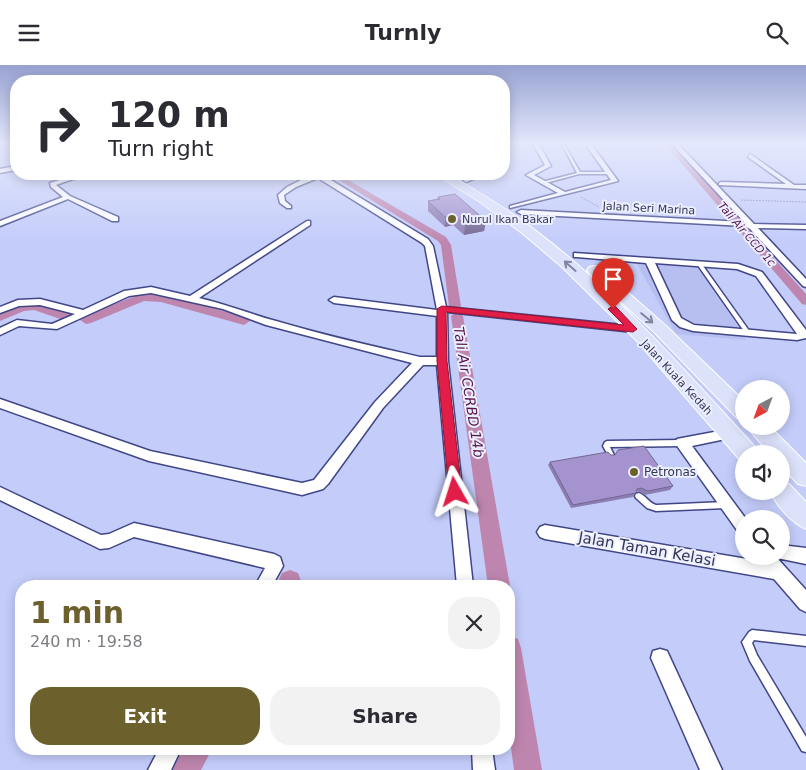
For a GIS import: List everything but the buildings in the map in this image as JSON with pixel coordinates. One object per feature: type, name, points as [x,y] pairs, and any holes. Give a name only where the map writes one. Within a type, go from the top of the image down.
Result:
[{"type":"main road","name":"Jalan Kuala Kedah","points":[[450,180],[506,215],[577,272],[633,329],[740,445]]},
{"type":"main road","name":"Jalan Kuala Kedah","points":[[472,180],[516,209],[577,255],[618,294],[660,329],[735,404]]},
{"type":"main road","points":[[765,435],[806,477]]},
{"type":"main road","points":[[789,500],[806,518]]},
{"type":"street","points":[[532,177],[568,193]]},
{"type":"street","points":[[516,209],[568,193],[613,183],[616,180],[613,177]]},
{"type":"street","points":[[705,177],[748,226],[806,284]]},
{"type":"street","points":[[715,177],[761,225]]},
{"type":"street","points":[[779,177],[792,186]]},
{"type":"street","points":[[63,180],[53,183],[53,186],[68,197],[114,219]]},
{"type":"street","points":[[289,207],[282,202],[281,195],[289,188],[306,180]]},
{"type":"street","points":[[325,180],[428,244],[442,311],[442,361],[464,580]]},
{"type":"street","points":[[721,184],[806,187]]},
{"type":"street","points":[[0,224],[68,197]]},
{"type":"street","name":"Jalan Seri Marina","points":[[516,209],[748,226],[806,227]]},
{"type":"street","points":[[193,298],[307,223]]},
{"type":"street","points":[[577,255],[649,260],[738,267],[758,274],[802,331],[803,336],[692,328],[684,325],[677,319],[649,260]]},
{"type":"street","points":[[0,332],[17,323],[53,327],[120,296],[151,290],[193,298],[226,307],[270,323],[420,361],[442,361]]},
{"type":"street","points":[[334,300],[633,329]]},
{"type":"street","points":[[0,310],[18,303],[40,302],[84,313]]},
{"type":"street","points":[[0,403],[149,456],[302,489],[318,485],[323,480],[380,405],[420,361]]},
{"type":"street","points":[[730,434],[682,443],[735,515]]},
{"type":"street","points":[[0,493],[100,542],[107,543],[128,531],[134,530],[274,562],[274,566],[266,580]]},
{"type":"street","name":"Jalan Taman Kelasi","points":[[545,532],[780,572]]},
{"type":"street","points":[[790,553],[806,556]]},
{"type":"street","points":[[773,565],[806,603]]},
{"type":"street","points":[[660,658],[711,770]]},
{"type":"street","points":[[160,770],[169,755]]},
{"type":"street","points":[[483,755],[484,770]]},
{"type":"lane","points":[[543,183],[565,177]]},
{"type":"lane","points":[[699,264],[748,333]]},
{"type":"lane","points":[[611,455],[606,443],[682,443]]},
{"type":"lane","points":[[640,496],[650,506],[656,508],[728,505]]},
{"type":"lane","points":[[806,641],[752,635],[746,642],[753,658],[806,747]]},
{"type":"path","points":[[568,193],[618,217]]},
{"type":"path","points":[[737,200],[806,202]]},
{"type":"shaded area","points":[[633,257],[696,260],[746,340],[676,334]]},
{"type":"waterway","name":"Tali Air CCD 1c","points":[[697,177],[806,301]]},
{"type":"waterway","name":"Tali Air CCRBD 14b","points":[[343,180],[442,239],[446,245],[455,306]]},
{"type":"waterway","points":[[86,320],[143,297],[162,298],[244,321]]},
{"type":"waterway","points":[[0,317],[20,308],[34,306],[42,307],[69,318]]},
{"type":"waterway","name":"Tali Air CCRBD 14b","points":[[457,316],[498,580]]},
{"type":"waterway","name":"Tali Air CCRBD 14b","points":[[515,687],[528,770]]},
{"type":"waterway","points":[[186,770],[195,755]]},
{"type":"place","name":"Nurul Ikan Bakar","points":[[452,219]]},
{"type":"place","name":"Petronas","points":[[634,472]]},
{"type":"route","points":[[455,492],[442,361],[442,309],[633,329],[613,309]]}]
